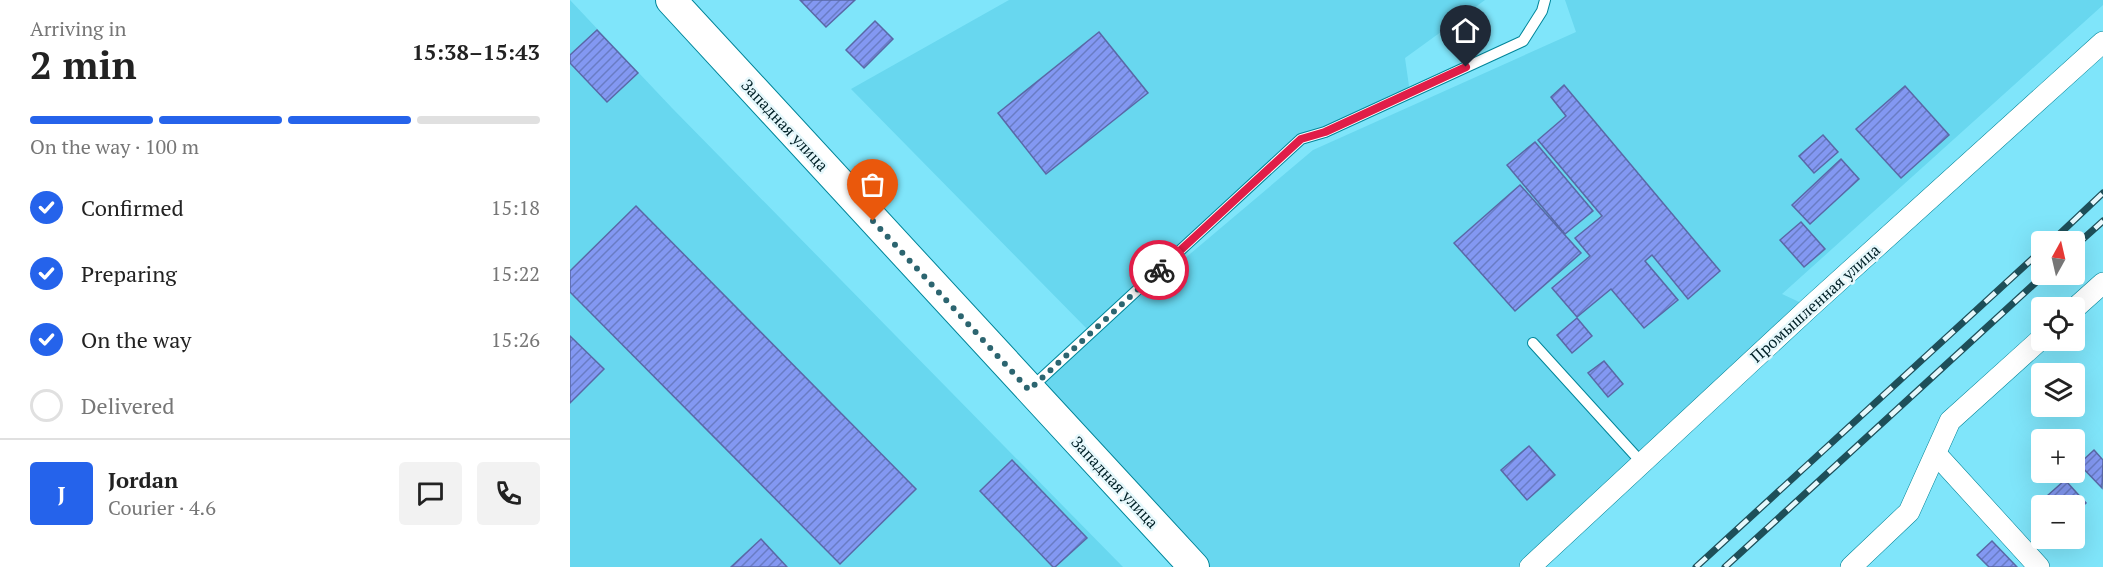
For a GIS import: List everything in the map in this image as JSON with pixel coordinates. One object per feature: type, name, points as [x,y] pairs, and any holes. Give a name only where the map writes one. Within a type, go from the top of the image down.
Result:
[{"type":"main road","name":"Западная улица","points":[[670,0],[1194,567]]},
{"type":"street","name":"Промышленная улица","points":[[1530,567],[1810,307],[2103,42]]},
{"type":"street","points":[[2085,299],[2103,283]]},
{"type":"street","points":[[1851,567],[1909,512],[1950,421],[2031,348]]},
{"type":"street","points":[[1936,454],[2039,567]]},
{"type":"lane","points":[[1029,390],[1301,139],[1325,132],[1523,41],[1542,11],[1545,0]]},
{"type":"lane","points":[[1533,343],[1642,463]]},
{"type":"shaded area","points":[[570,0],[672,108],[1123,567],[570,567]]},
{"type":"shaded area","points":[[1009,0],[1485,0],[1405,58],[1410,93],[1301,139],[1091,333],[851,89]]},
{"type":"shaded area","points":[[1565,0],[2103,0],[2103,5],[1782,294],[1810,307],[1529,567],[1194,567],[1029,390],[1313,150],[1576,32]]},
{"type":"building","points":[[800,0],[855,0],[826,27]]},
{"type":"building","points":[[875,21],[893,39],[864,68],[846,50]]},
{"type":"building","points":[[597,30],[638,73],[607,102],[570,63],[570,55]]},
{"type":"building","points":[[1099,32],[1148,93],[1046,174],[998,113]]},
{"type":"building","points":[[1564,85],[1720,271],[1688,299],[1652,255],[1645,261],[1678,300],[1644,328],[1611,289],[1577,317],[1552,288],[1590,256],[1575,238],[1602,216],[1538,140],[1566,116],[1551,97]]},
{"type":"building","points":[[1905,86],[1949,135],[1901,178],[1856,129]]},
{"type":"building","points":[[1823,135],[1838,152],[1814,173],[1799,156]]},
{"type":"building","points":[[1535,142],[1593,211],[1565,234],[1507,165]]},
{"type":"building","points":[[1841,159],[1859,179],[1810,224],[1792,205]]},
{"type":"building","points":[[1520,185],[1581,253],[1515,311],[1454,243]]},
{"type":"building","points":[[636,206],[916,489],[840,564],[570,292],[570,271]]},
{"type":"building","points":[[1801,222],[1825,249],[1804,267],[1780,240]]},
{"type":"building","points":[[1577,318],[1592,336],[1572,353],[1557,335]]},
{"type":"building","points":[[570,336],[604,369],[570,403]]},
{"type":"building","points":[[1604,361],[1623,384],[1608,397],[1588,373]]},
{"type":"building","points":[[1529,446],[1555,475],[1527,500],[1501,470]]},
{"type":"building","points":[[2094,450],[2103,460],[2102,488],[2085,470],[2085,458]]},
{"type":"building","points":[[1012,460],[1087,538],[1055,567],[980,491]]},
{"type":"building","points":[[2062,483],[2068,483],[2079,495],[2048,495]]},
{"type":"building","points":[[761,539],[787,567],[731,567]]},
{"type":"building","points":[[1992,541],[2017,567],[1989,567],[1977,555]]},
{"type":"railway","points":[[2063,231],[2103,193]]},
{"type":"railway","points":[[2085,237],[2103,221]]},
{"type":"railway","points":[[1696,567],[2031,260]]},
{"type":"railway","points":[[1725,567],[2033,285]]},
{"type":"way so far","points":[[873,221],[1029,390],[1159,270]]},
{"type":"route","points":[[1159,270],[1301,139],[1325,132],[1466,67]]}]
